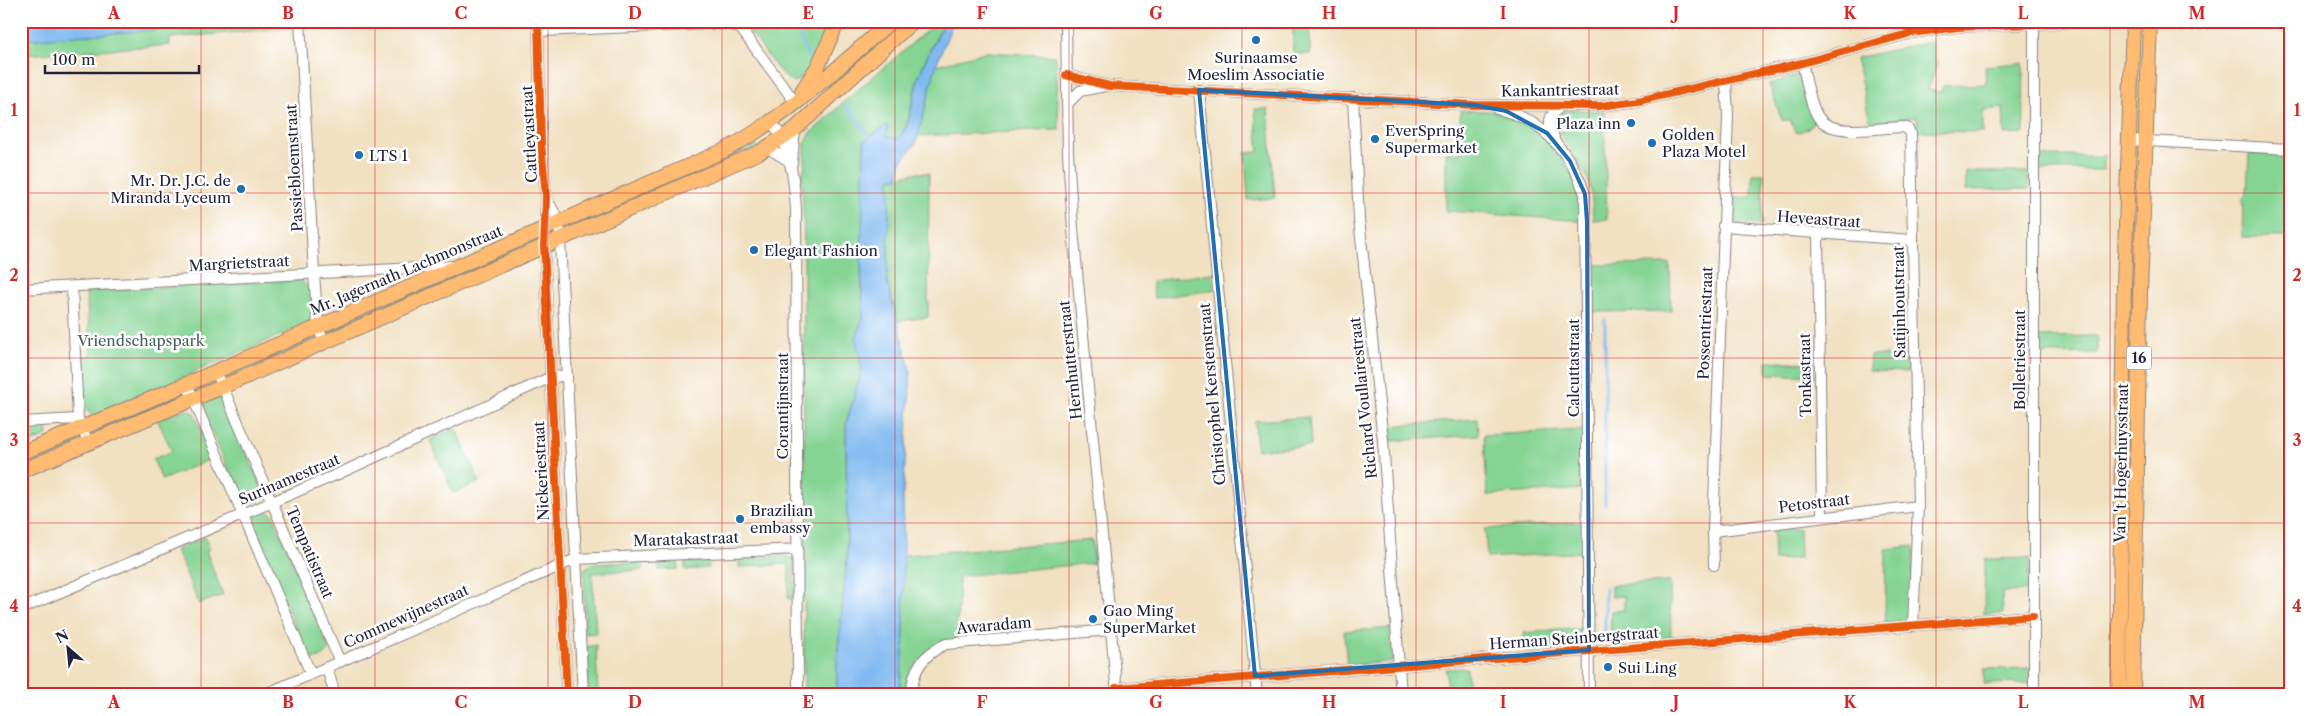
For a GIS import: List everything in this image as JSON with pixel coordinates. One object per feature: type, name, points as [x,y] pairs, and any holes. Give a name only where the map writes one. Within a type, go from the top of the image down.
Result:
[{"type":"main road","points":[[795,102],[818,66],[838,21]]},
{"type":"main road","name":"Mr. Jagernath Lachmonstraat","points":[[21,453],[80,423],[187,384],[724,151],[748,138],[772,121],[890,21]]},
{"type":"main road","points":[[21,471],[193,400],[768,148],[795,129],[913,21]]},
{"type":"main road","name":"Van 't Hogerhuysstraat","points":[[2119,695],[2124,285],[2133,21]]},
{"type":"main road","name":"Van 't Hogerhuysstraat","points":[[2133,695],[2140,292],[2150,21]]},
{"type":"street","name":"Passiebloemstraat","points":[[300,21],[314,274],[318,326],[324,342]]},
{"type":"street","name":"Hernhutterstraat","points":[[1066,21],[1066,75],[1073,228],[1116,691]]},
{"type":"street","name":"Kankantriestraat","points":[[1066,75],[1109,86],[1474,105],[1600,106],[1638,101],[1726,81],[1802,63],[1911,33],[1958,27],[2106,21]]},
{"type":"street","points":[[538,26],[730,24],[742,29],[795,102]]},
{"type":"street","name":"Bolletriestraat","points":[[2034,25],[2034,695]]},
{"type":"street","name":"Cattleyastraat","points":[[538,26],[541,142],[546,197],[544,246]]},
{"type":"street","name":"Satijnhoutstraat","points":[[1802,63],[1819,118],[1827,124],[1844,130],[1900,127],[1907,128],[1910,134],[1918,506],[1913,626]]},
{"type":"street","name":"Possentriestraat","points":[[1714,565],[1713,531],[1728,115],[1726,81]]},
{"type":"street","points":[[1067,104],[1080,91],[1109,86]]},
{"type":"street","name":"Christophel Kerstenstraat","points":[[1199,90],[1257,695]]},
{"type":"street","name":"Richard Voullairestraat","points":[[1353,98],[1358,219],[1383,440],[1401,695]]},
{"type":"street","name":"Calcuttastraat","points":[[1474,105],[1506,111],[1529,121],[1556,141],[1579,176],[1585,194],[1589,695]]},
{"type":"street","points":[[1556,141],[1548,123],[1551,115],[1561,106]]},
{"type":"street","name":"Corantijnstraat","points":[[772,121],[782,138],[792,162],[796,209],[798,695]]},
{"type":"street","points":[[768,148],[792,162],[795,129]]},
{"type":"street","points":[[2130,140],[2290,149]]},
{"type":"street","name":"Cattleyastraat","points":[[546,197],[560,221]]},
{"type":"street","name":"Nickeriestraat","points":[[560,221],[583,695]]},
{"type":"street","name":"Heveastraat","points":[[1723,226],[1912,240]]},
{"type":"street","name":"Tonkastraat","points":[[1818,234],[1822,516]]},
{"type":"street","name":"Nickeriestraat","points":[[544,246],[549,378],[567,695]]},
{"type":"street","name":"Margrietstraat","points":[[21,289],[72,288],[459,266]]},
{"type":"street","points":[[72,288],[80,423],[88,442]]},
{"type":"street","name":"Tempatistraat","points":[[216,371],[340,662]]},
{"type":"street","name":"Surinamestraat","points":[[21,609],[338,474],[549,378],[567,375]]},
{"type":"street","points":[[187,384],[311,674]]},
{"type":"street","points":[[21,422],[80,423]]},
{"type":"street","name":"Petostraat","points":[[1713,531],[1822,516],[1918,506]]},
{"type":"street","name":"Maratakastraat","points":[[559,564],[576,559],[798,549]]},
{"type":"street","name":"Commewijnestraat","points":[[263,695],[559,564]]},
{"type":"street","name":"Herman Steinbergstraat","points":[[1116,691],[1255,676],[2034,616]]},
{"type":"street","name":"Awaradam","points":[[912,695],[915,672],[923,658],[933,650],[946,644],[1111,630]]},
{"type":"street","points":[[326,668],[335,695]]},
{"type":"highlighted area","points":[[1199,90],[1474,105],[1506,111],[1547,133],[1570,161],[1585,194],[1587,222],[1589,650],[1255,676]]},
{"type":"green space","points":[[296,21],[297,27],[170,38],[170,45],[21,55],[21,40]]},
{"type":"green space","points":[[550,21],[679,21],[559,24]]},
{"type":"green space","points":[[737,21],[830,21],[817,57],[799,80],[792,82],[777,68],[750,32]]},
{"type":"green space","points":[[938,21],[941,29],[921,70],[906,126],[898,139],[886,136],[887,124],[861,266],[863,317],[856,339],[862,369],[846,424],[847,559],[837,659],[837,695],[804,695],[804,237],[802,176],[805,165],[805,142],[811,133],[846,100]]},
{"type":"green space","points":[[1293,21],[1342,21],[1342,23],[1310,25],[1310,54],[1293,54]]},
{"type":"green space","points":[[1932,41],[1937,65],[1928,90],[1941,92],[1943,86],[1986,84],[1985,66],[2023,63],[2024,133],[2004,134],[2003,108],[1983,110],[1983,132],[1918,131],[1917,117],[1870,122],[1856,58]]},
{"type":"green space","points":[[986,52],[1056,56],[1059,130],[918,136],[936,65]]},
{"type":"green space","points":[[862,54],[866,55],[830,89],[826,88]]},
{"type":"green space","points":[[1803,74],[1816,119],[1809,128],[1796,133],[1790,120],[1782,120],[1769,84]]},
{"type":"green space","points":[[1255,109],[1268,109],[1275,198],[1248,200],[1245,153],[1259,152]]},
{"type":"green space","points":[[1572,110],[1604,111],[1607,219],[1593,220],[1592,195],[1585,172],[1557,129],[1554,121],[1559,112]]},
{"type":"green space","points":[[1460,111],[1502,113],[1535,129],[1560,154],[1569,169],[1581,203],[1583,221],[1446,211],[1446,153],[1461,152]]},
{"type":"green space","points":[[756,145],[758,147],[566,230],[568,224],[703,165],[714,165]]},
{"type":"green space","points":[[2249,153],[2290,155],[2290,237],[2242,237],[2243,198],[2247,194]]},
{"type":"green space","points":[[2037,156],[2104,156],[2104,170],[2037,170]]},
{"type":"green space","points":[[1966,172],[2028,172],[2029,189],[1966,190]]},
{"type":"green space","points":[[915,173],[929,173],[928,317],[898,321],[887,282],[890,179]]},
{"type":"green space","points":[[1753,174],[1764,174],[1762,225],[1736,223],[1732,216],[1733,198],[1752,197]]},
{"type":"green space","points":[[537,238],[540,242],[328,334],[327,331]]},
{"type":"green space","points":[[1670,264],[1671,311],[1592,312],[1592,265]]},
{"type":"green space","points":[[1213,273],[1215,290],[1154,298],[1152,281]]},
{"type":"green space","name":"Vriendschapspark","points":[[299,280],[307,287],[312,298],[313,311],[311,322],[93,416],[83,407],[80,356],[91,356],[86,291]]},
{"type":"green space","points":[[2097,336],[2097,353],[2038,354],[2038,337]]},
{"type":"green space","points":[[303,340],[305,344],[225,379],[224,377],[224,375]]},
{"type":"green space","points":[[1870,355],[1909,356],[1909,372],[1869,371]]},
{"type":"green space","points":[[1767,361],[1814,363],[1814,376],[1767,374]]},
{"type":"green space","points":[[21,363],[27,363],[30,418],[21,418]]},
{"type":"green space","points":[[183,392],[186,395],[97,432],[97,428]]},
{"type":"green space","points":[[217,397],[224,401],[263,491],[260,500],[249,504],[243,503],[203,412],[206,401]]},
{"type":"green space","points":[[186,409],[194,413],[213,458],[162,480],[153,459],[172,451],[157,419]]},
{"type":"green space","points":[[1309,417],[1311,446],[1257,450],[1255,421]]},
{"type":"green space","points":[[1477,419],[1478,435],[1391,441],[1390,426]]},
{"type":"green space","points":[[21,426],[44,426],[47,428],[48,435],[21,448]]},
{"type":"green space","points":[[456,428],[479,482],[453,493],[430,440]]},
{"type":"green space","points":[[1584,430],[1585,489],[1487,495],[1484,435]]},
{"type":"green space","points":[[74,438],[75,442],[21,467],[21,459]]},
{"type":"green space","points":[[265,510],[273,515],[329,649],[321,657],[309,659],[252,524],[255,517]]},
{"type":"green space","points":[[1583,522],[1583,552],[1487,558],[1485,529]]},
{"type":"green space","points":[[1799,528],[1800,558],[1774,560],[1773,531]]},
{"type":"green space","points":[[205,537],[210,549],[206,551],[223,595],[199,604],[176,550]]},
{"type":"green space","points":[[1092,540],[1094,563],[959,576],[957,635],[954,641],[928,650],[909,695],[899,695],[904,643],[903,555]]},
{"type":"green space","points":[[1914,546],[1911,618],[1908,621],[1885,624],[1886,549]]},
{"type":"green space","points":[[782,556],[792,558],[794,561],[794,598],[788,599],[789,566],[787,564],[739,567],[739,559]]},
{"type":"green space","points":[[2029,558],[2029,591],[2002,592],[2003,614],[1984,614],[1985,559]]},
{"type":"green space","points":[[659,561],[678,561],[678,569],[659,570]]},
{"type":"green space","points":[[708,561],[708,568],[685,570],[685,562]]},
{"type":"green space","points":[[642,562],[642,570],[592,573],[596,633],[585,634],[584,569],[592,564]]},
{"type":"green space","points":[[1670,582],[1671,641],[1610,644],[1611,611],[1624,610],[1624,596],[1611,597],[1611,585]]},
{"type":"green space","points":[[1395,628],[1394,661],[1347,666],[1344,631]]},
{"type":"green space","points":[[1583,628],[1585,641],[1580,648],[1524,652],[1524,633]]},
{"type":"green space","points":[[596,645],[598,695],[588,695],[586,647]]},
{"type":"green space","points":[[1467,668],[1469,695],[1448,695],[1446,669]]},
{"type":"green space","points":[[2031,668],[2031,683],[1984,684],[1984,669]]},
{"type":"water","points":[[21,21],[275,21],[21,40]]},
{"type":"water","points":[[940,21],[952,21],[952,25],[936,65],[916,143],[901,162],[899,177],[890,179],[887,282],[911,373],[903,496],[904,643],[899,695],[837,695],[837,659],[847,559],[846,424],[862,369],[856,338],[863,317],[861,266],[864,141],[888,124],[887,136],[898,139],[903,133],[909,121],[921,72],[941,29]]},
{"type":"waterway","points":[[792,21],[808,56]]},
{"type":"waterway","points":[[846,106],[870,137]]},
{"type":"waterway","points":[[1605,320],[1605,505]]},
{"type":"waterway","points":[[1605,588],[1605,637]]},
{"type":"cycle path","points":[[538,21],[541,142],[546,197],[544,246],[567,695]]},
{"type":"cycle path","points":[[1066,75],[1109,86],[1474,105],[1600,106],[1638,101],[1802,63],[1911,33],[1958,27],[2106,21]]},
{"type":"cycle path","points":[[1116,688],[2033,616]]},
{"type":"place","name":"Surinaamse Moeslim Associatie","points":[[1256,40]]},
{"type":"place","name":"Plaza inn","points":[[1631,123]]},
{"type":"place","name":"EverSpring Supermarket","points":[[1375,139]]},
{"type":"place","name":"Golden Plaza Motel","points":[[1652,143]]},
{"type":"place","name":"LTS 1","points":[[359,155]]},
{"type":"place","name":"Mr. Dr. J.C. de Miranda Lyceum","points":[[241,189]]},
{"type":"place","name":"Elegant Fashion","points":[[754,250]]},
{"type":"place","name":"Brazilian embassy","points":[[740,519]]},
{"type":"place","name":"Gao Ming SuperMarket","points":[[1093,619]]},
{"type":"place","name":"Sui Ling","points":[[1608,667]]}]
